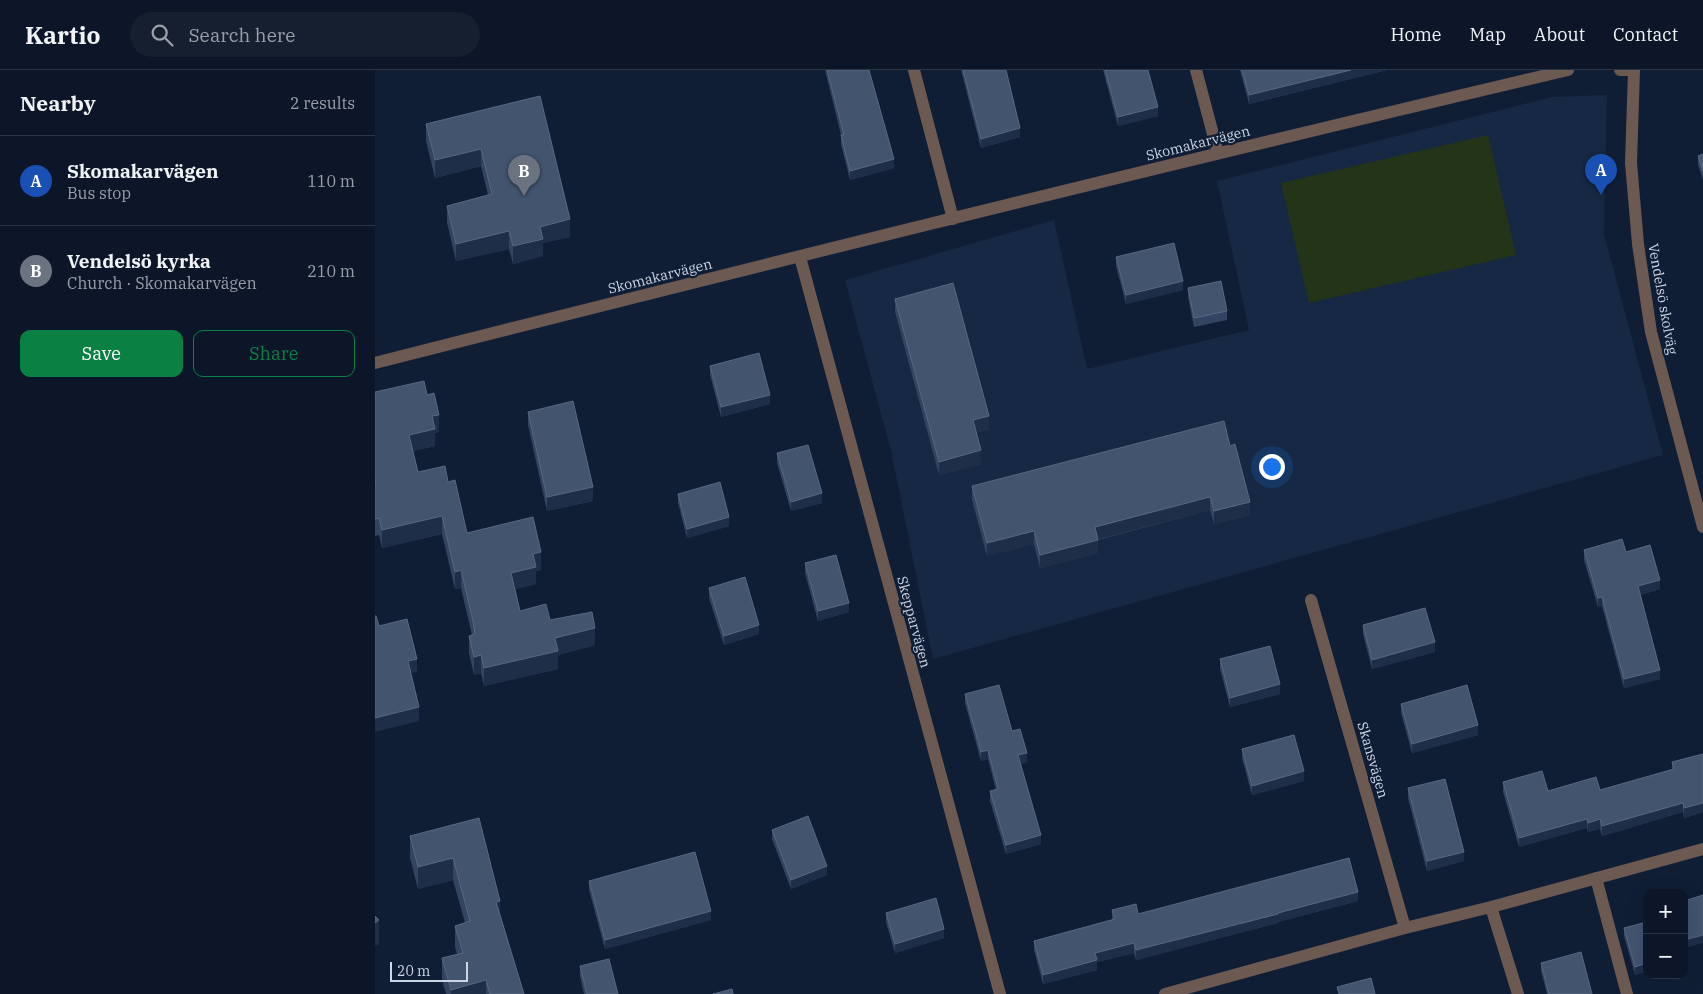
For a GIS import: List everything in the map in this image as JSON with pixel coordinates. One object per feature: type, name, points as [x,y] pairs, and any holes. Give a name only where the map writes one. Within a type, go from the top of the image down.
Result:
[{"type":"street","points":[[914,70],[953,219]]},
{"type":"street","points":[[1196,70],[1218,153]]},
{"type":"street","name":"Skomakarvägen","points":[[375,363],[1218,153],[1568,70]]},
{"type":"street","points":[[1620,70],[1634,70]]},
{"type":"street","name":"Vendelsö skolväg","points":[[1634,70],[1631,163],[1638,244],[1651,332],[1703,527]]},
{"type":"street","name":"Skepparvägen","points":[[800,257],[1000,994]]},
{"type":"street","name":"Skansvägen","points":[[1311,600],[1405,928]]},
{"type":"street","points":[[1165,994],[1405,928],[1703,850]]},
{"type":"street","points":[[1596,878],[1627,994]]},
{"type":"street","points":[[1491,907],[1518,994]]},
{"type":"shaded area","points":[[1607,95],[1604,234],[1663,455],[933,659],[891,451],[845,280],[1054,220],[1087,369],[1249,330],[1217,181],[1552,97]]},
{"type":"green space","points":[[1488,135],[1516,255],[1309,303],[1281,183]]},
{"type":"building","points":[[827,70],[869,70],[894,159],[850,171],[841,135],[844,135]]},
{"type":"building","points":[[963,70],[1006,70],[1020,128],[981,139]]},
{"type":"building","points":[[1105,70],[1148,70],[1158,107],[1118,117]]},
{"type":"building","points":[[1242,70],[1351,70],[1249,95]]},
{"type":"building","points":[[540,96],[570,219],[540,227],[543,239],[513,246],[509,231],[456,244],[447,206],[492,194],[481,149],[435,160],[426,124]]},
{"type":"building","points":[[1703,154],[1703,171],[1698,156]]},
{"type":"building","points":[[1174,243],[1183,281],[1126,295],[1116,257]]},
{"type":"building","points":[[1221,281],[1227,311],[1194,318],[1188,288]]},
{"type":"building","points":[[953,283],[989,416],[973,420],[981,450],[939,462],[895,299]]},
{"type":"building","points":[[759,353],[770,395],[721,407],[710,366]]},
{"type":"building","points":[[424,381],[427,395],[434,393],[439,415],[432,416],[435,429],[409,435],[418,472],[445,466],[448,482],[455,480],[467,533],[533,517],[541,552],[533,554],[536,567],[511,573],[520,611],[546,604],[550,620],[592,612],[595,628],[555,638],[558,651],[484,668],[481,655],[474,657],[469,636],[475,634],[473,621],[461,570],[455,572],[442,516],[382,530],[379,518],[375,519],[375,392]]},
{"type":"building","points":[[573,401],[593,487],[547,497],[528,412]]},
{"type":"building","points":[[1224,421],[1230,446],[1235,444],[1250,502],[1214,511],[1210,497],[1095,527],[1098,540],[1040,555],[1034,531],[987,543],[972,486]]},
{"type":"building","points":[[808,445],[822,493],[791,502],[777,453]]},
{"type":"building","points":[[720,482],[729,517],[687,529],[678,494]]},
{"type":"building","points":[[1622,539],[1626,552],[1650,545],[1660,580],[1638,586],[1660,670],[1624,679],[1602,597],[1598,598],[1584,550]]},
{"type":"building","points":[[836,555],[849,603],[818,611],[805,563]]},
{"type":"building","points":[[745,577],[759,625],[724,636],[709,588]]},
{"type":"building","points":[[1425,608],[1435,642],[1372,660],[1363,625]]},
{"type":"building","points":[[375,616],[379,626],[407,619],[417,659],[408,661],[419,707],[375,718]]},
{"type":"building","points":[[1270,646],[1280,684],[1230,698],[1220,659]]},
{"type":"building","points":[[999,685],[1012,731],[1020,729],[1027,753],[1018,755],[1041,835],[1006,845],[990,791],[998,789],[988,750],[981,752],[965,694]]},
{"type":"building","points":[[1467,685],[1478,725],[1412,744],[1401,704]]},
{"type":"building","points":[[1294,735],[1304,771],[1252,786],[1242,749]]},
{"type":"building","points":[[1703,754],[1703,803],[1684,808],[1683,803],[1602,826],[1600,819],[1588,823],[1587,819],[1519,838],[1503,782],[1542,771],[1548,791],[1596,777],[1600,790],[1674,769],[1672,762]]},
{"type":"building","points":[[1445,779],[1464,852],[1427,861],[1408,788]]},
{"type":"building","points":[[808,816],[827,866],[791,880],[772,830]]},
{"type":"building","points":[[479,818],[500,901],[496,902],[524,994],[490,994],[486,980],[451,990],[442,958],[463,953],[455,926],[470,921],[453,858],[418,867],[410,836]]},
{"type":"building","points":[[695,852],[711,911],[605,940],[589,881]]},
{"type":"building","points":[[1349,858],[1358,892],[1136,950],[1134,943],[1095,953],[1097,960],[1043,975],[1034,941],[1115,919],[1112,910],[1136,904],[1138,914]]},
{"type":"building","points":[[1703,895],[1703,935],[1688,939],[1688,934],[1688,900]]},
{"type":"building","points":[[936,898],[944,929],[895,944],[886,913]]},
{"type":"building","points":[[1643,923],[1643,964],[1635,967],[1624,928]]},
{"type":"building","points":[[1581,952],[1592,994],[1549,994],[1541,963]]},
{"type":"building","points":[[609,959],[618,994],[587,994],[580,966]]},
{"type":"building","points":[[1371,978],[1375,994],[1339,994],[1337,987]]},
{"type":"building","points":[[732,989],[733,994],[713,994]]},
{"type":"place","name":"Skomakarvägen","points":[[1601,195]]},
{"type":"place","name":"Vendelsö kyrka","points":[[524,196]]}]
